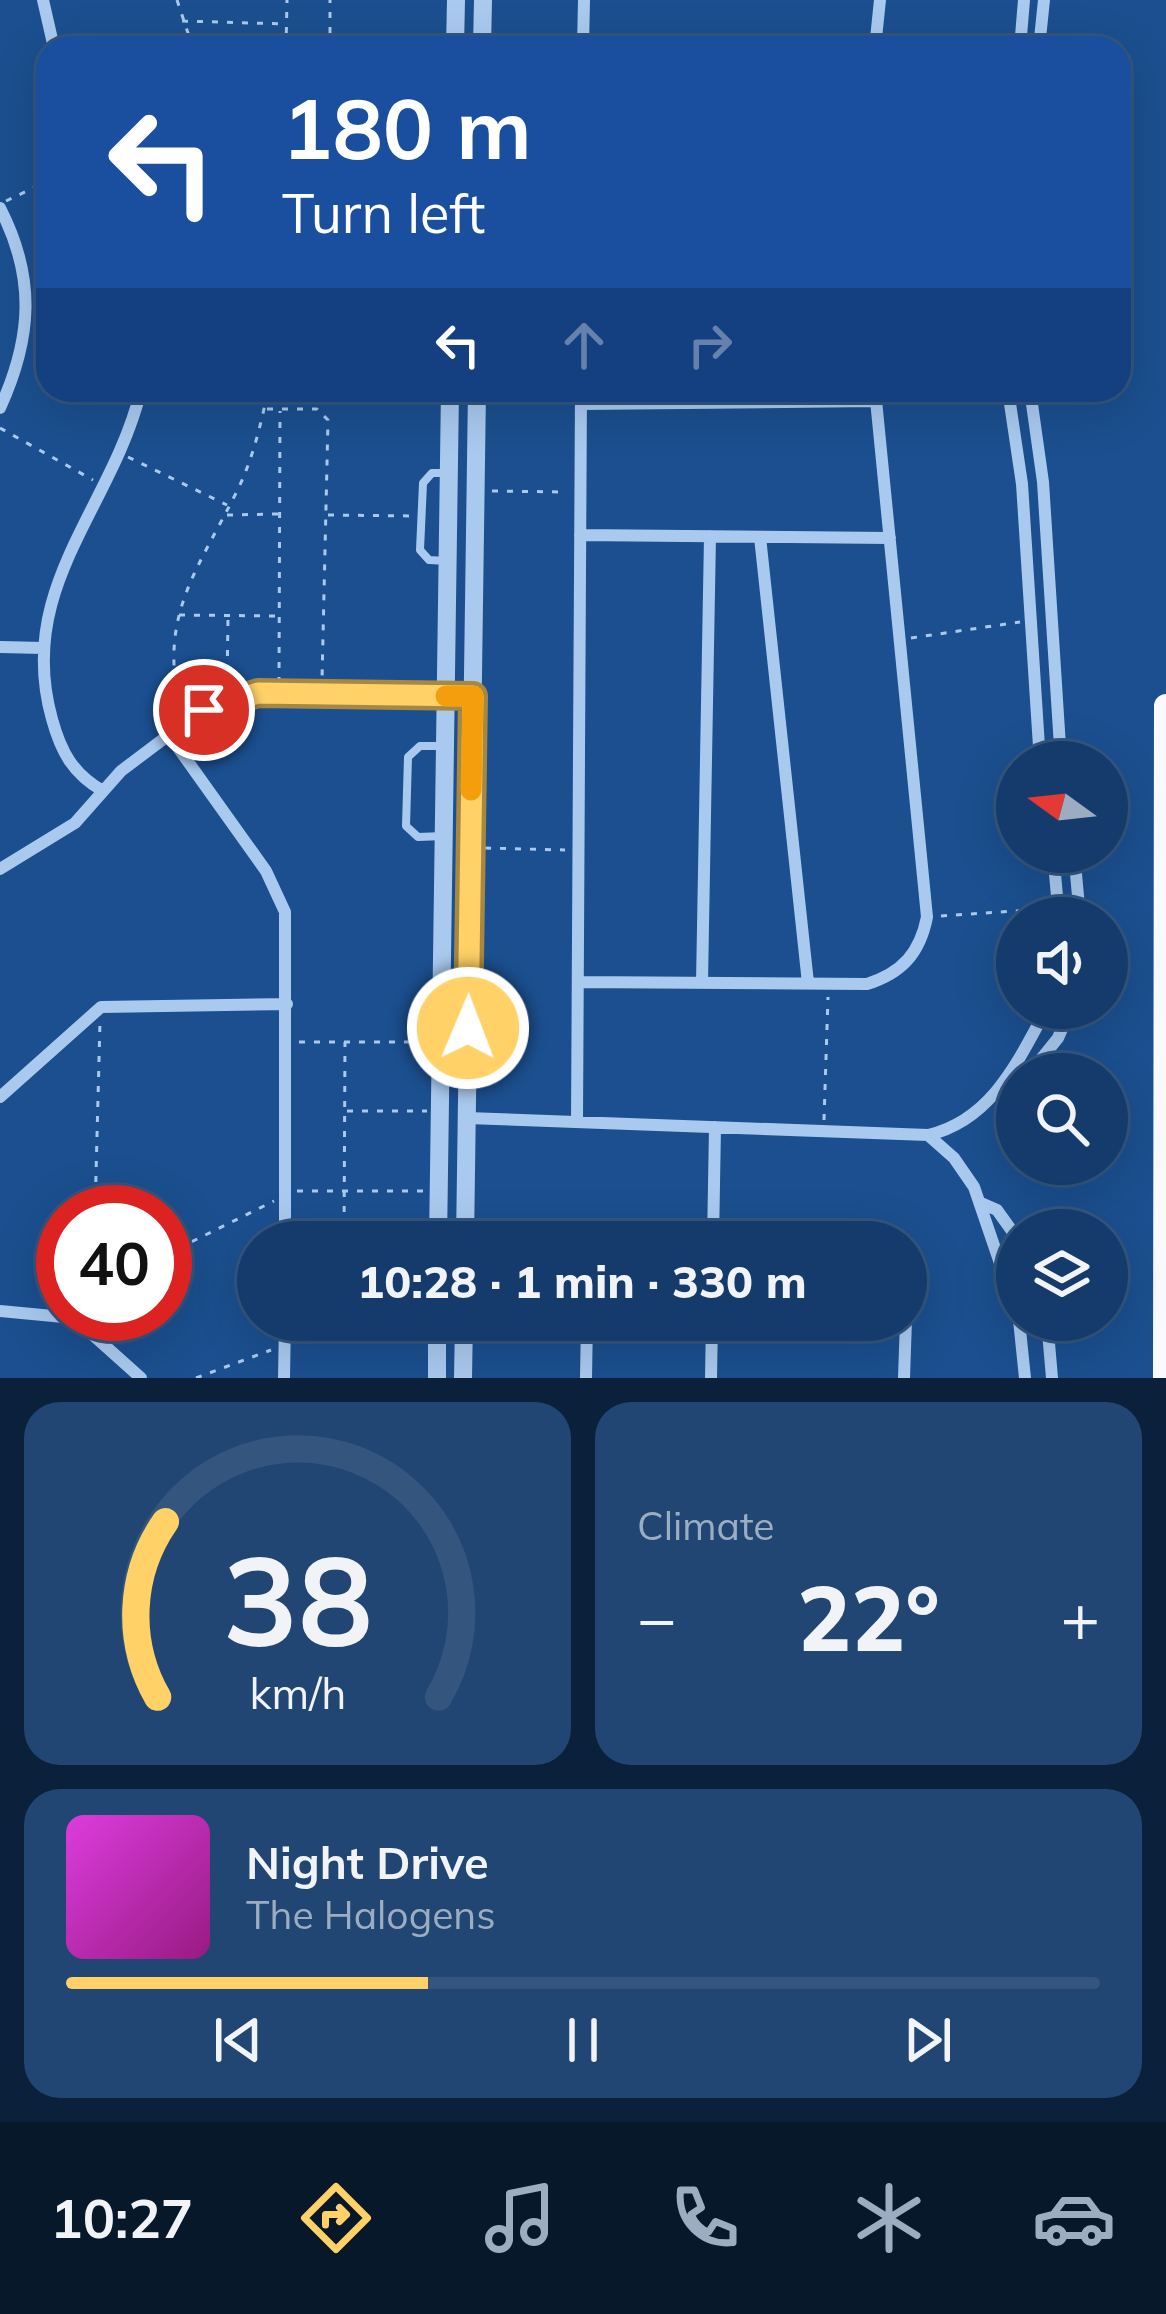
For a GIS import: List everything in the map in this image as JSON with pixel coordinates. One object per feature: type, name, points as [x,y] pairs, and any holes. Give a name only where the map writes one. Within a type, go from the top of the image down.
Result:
[{"type":"highway","points":[[1165,1378],[1166,706]]},
{"type":"street","points":[[43,0],[51,36]]},
{"type":"street","points":[[455,36],[456,0]]},
{"type":"street","points":[[482,0],[482,36]]},
{"type":"street","points":[[583,36],[584,0]]},
{"type":"street","points":[[876,36],[880,0]]},
{"type":"street","points":[[1021,36],[1024,0]]},
{"type":"street","points":[[1041,36],[1044,0]]},
{"type":"street","points":[[0,206],[24,268],[28,302],[22,356],[0,408]]},
{"type":"street","points":[[103,791],[73,769],[62,752],[48,706],[43,648],[57,577],[121,453],[137,402]]},
{"type":"street","points":[[438,1221],[450,402]]},
{"type":"street","points":[[465,1221],[477,402]]},
{"type":"street","points":[[577,1122],[581,402]]},
{"type":"street","points":[[578,982],[867,984],[902,968],[923,936],[927,917],[877,402]]},
{"type":"street","points":[[1010,402],[1022,484],[1038,741]]},
{"type":"street","points":[[1032,402],[1043,482],[1060,741]]},
{"type":"street","points":[[580,535],[890,538]]},
{"type":"street","points":[[702,982],[710,536]]},
{"type":"street","points":[[760,537],[808,983]]},
{"type":"street","points":[[0,647],[43,648]]},
{"type":"street","points":[[0,869],[75,823],[103,791],[169,735],[226,700],[279,694],[473,696]]},
{"type":"street","points":[[169,735],[277,890],[288,934],[285,1221]]},
{"type":"street","points":[[0,1097],[101,1007],[287,1004]]},
{"type":"street","points":[[467,1118],[928,1135],[962,1124],[996,1092]]},
{"type":"street","points":[[713,1221],[715,1127]]},
{"type":"street","points":[[928,1135],[965,1172],[982,1203],[996,1260]]},
{"type":"street","points":[[982,1203],[996,1210]]},
{"type":"street","points":[[0,1312],[74,1318],[141,1378]]},
{"type":"street","points":[[284,1341],[284,1378]]},
{"type":"street","points":[[436,1378],[437,1341]]},
{"type":"street","points":[[463,1378],[464,1341]]},
{"type":"street","points":[[586,1378],[587,1341]]},
{"type":"street","points":[[711,1378],[712,1341]]},
{"type":"street","points":[[904,1378],[905,1341]]},
{"type":"street","points":[[1021,1341],[1025,1378]]},
{"type":"street","points":[[1049,1341],[1052,1378]]},
{"type":"lane","points":[[448,561],[434,562],[422,554],[422,517],[425,479],[449,472]]},
{"type":"lane","points":[[444,836],[418,837],[406,826],[409,757],[420,746],[445,746]]},
{"type":"path","points":[[177,0],[188,36]]},
{"type":"path","points":[[286,36],[287,0]]},
{"type":"path","points":[[330,0],[330,36]]},
{"type":"path","points":[[182,20],[286,24]]},
{"type":"path","points":[[0,206],[36,187]]},
{"type":"path","points":[[184,724],[171,661],[176,615],[229,506],[266,402]]},
{"type":"path","points":[[279,694],[280,409]]},
{"type":"path","points":[[264,410],[317,409],[328,420],[322,694]]},
{"type":"path","points":[[0,428],[105,487]]},
{"type":"path","points":[[121,453],[229,506]]},
{"type":"path","points":[[476,490],[580,492]]},
{"type":"path","points":[[225,515],[280,514]]},
{"type":"path","points":[[326,514],[422,517]]},
{"type":"path","points":[[176,615],[280,616]]},
{"type":"path","points":[[226,700],[228,616]]},
{"type":"path","points":[[899,639],[1028,621]]},
{"type":"path","points":[[470,848],[579,850]]},
{"type":"path","points":[[927,917],[996,915]]},
{"type":"path","points":[[824,1131],[828,984]]},
{"type":"path","points":[[96,1185],[101,1007]]},
{"type":"path","points":[[287,1042],[441,1042]]},
{"type":"path","points":[[344,1221],[345,1042]]},
{"type":"path","points":[[345,1111],[440,1111]]},
{"type":"path","points":[[192,1241],[286,1193],[439,1191]]},
{"type":"path","points":[[196,1378],[284,1345]]},
{"type":"slow traffic","points":[[446,696],[473,696],[471,790]]},
{"type":"route","points":[[204,710],[258,693],[473,696],[468,1028]]}]
